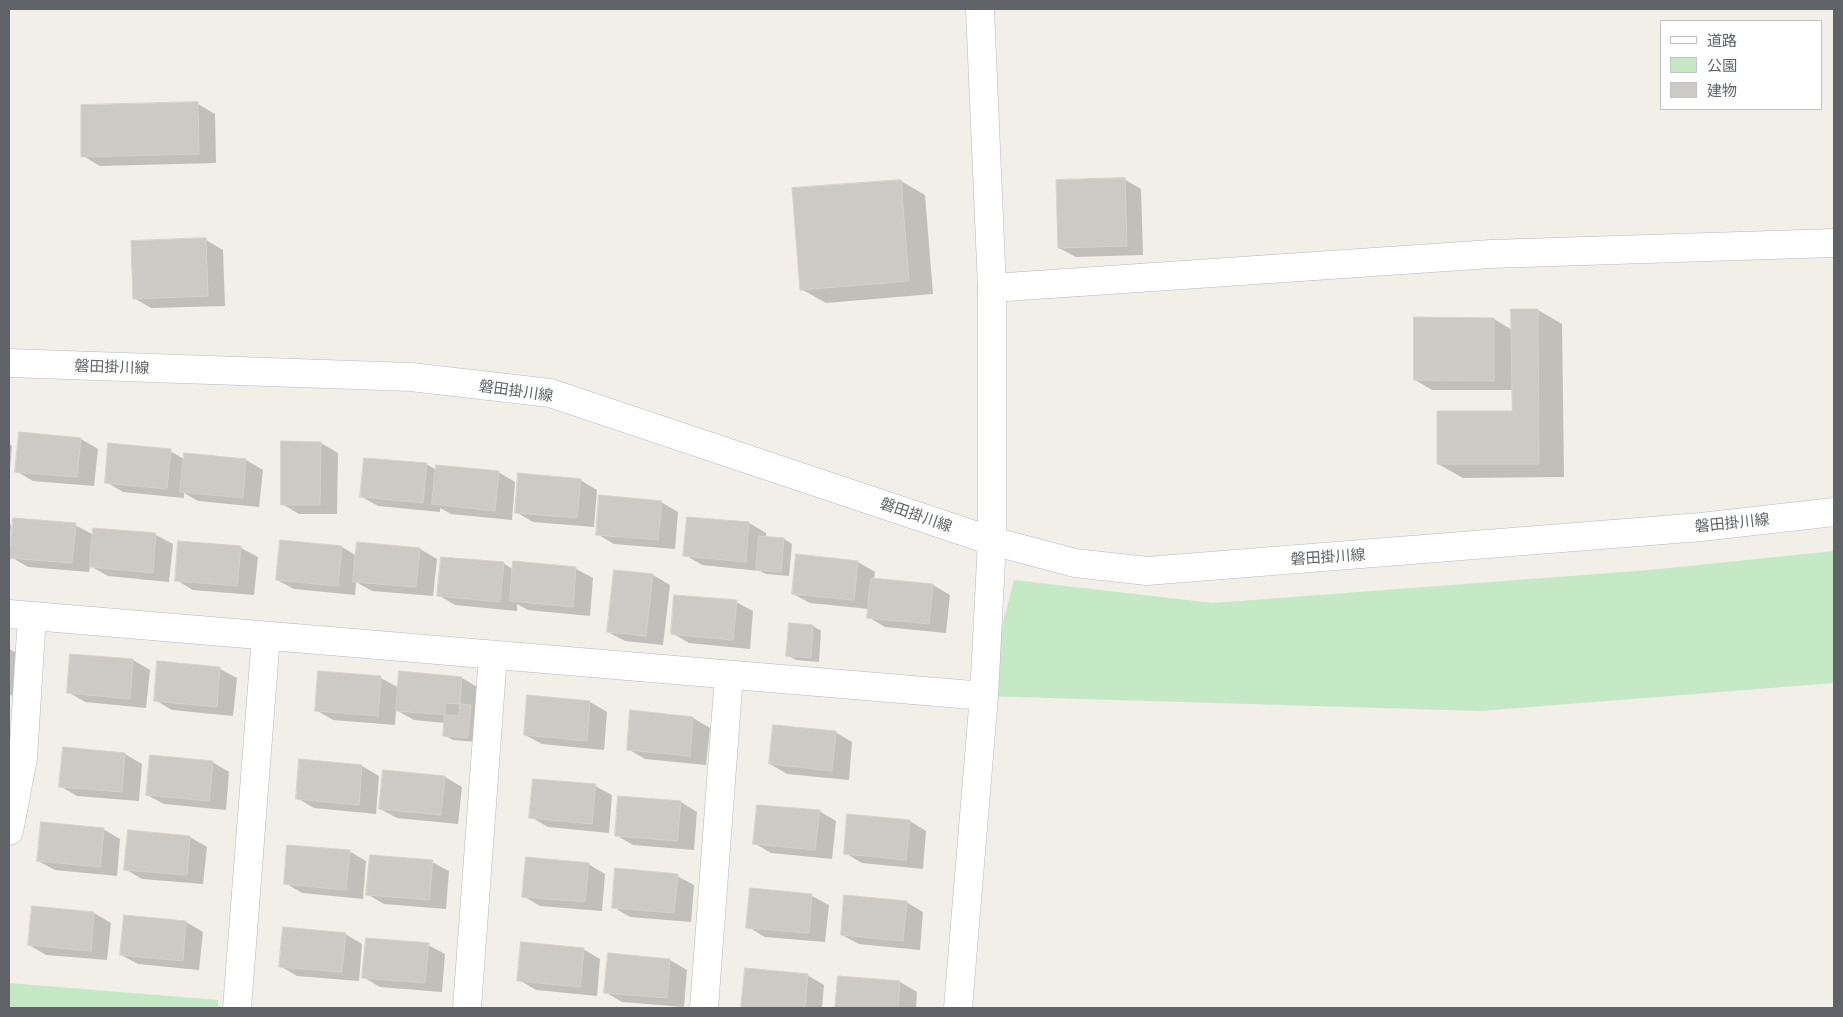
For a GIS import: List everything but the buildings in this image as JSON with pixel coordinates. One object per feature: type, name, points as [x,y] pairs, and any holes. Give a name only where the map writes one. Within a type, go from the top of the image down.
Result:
[{"type":"street","points":[[958,1008],[984,696],[992,541],[992,288],[980,9]]},
{"type":"street","points":[[992,288],[1491,254],[1834,243]]},
{"type":"street","name":"磐田掛川線","points":[[9,363],[411,377],[550,394],[992,541],[1076,563],[1147,571],[1701,527],[1834,512]]},
{"type":"street","points":[[9,832],[23,758],[21,615],[984,696]]},
{"type":"street","points":[[237,1008],[266,636]]},
{"type":"street","points":[[467,1008],[493,655]]},
{"type":"street","points":[[704,1008],[729,675]]},
{"type":"green space","points":[[1834,551],[1834,683],[1480,711],[984,696],[1014,580],[1213,603],[1650,570]]},
{"type":"green space","points":[[9,983],[218,1000],[218,1008],[9,1008]]}]
